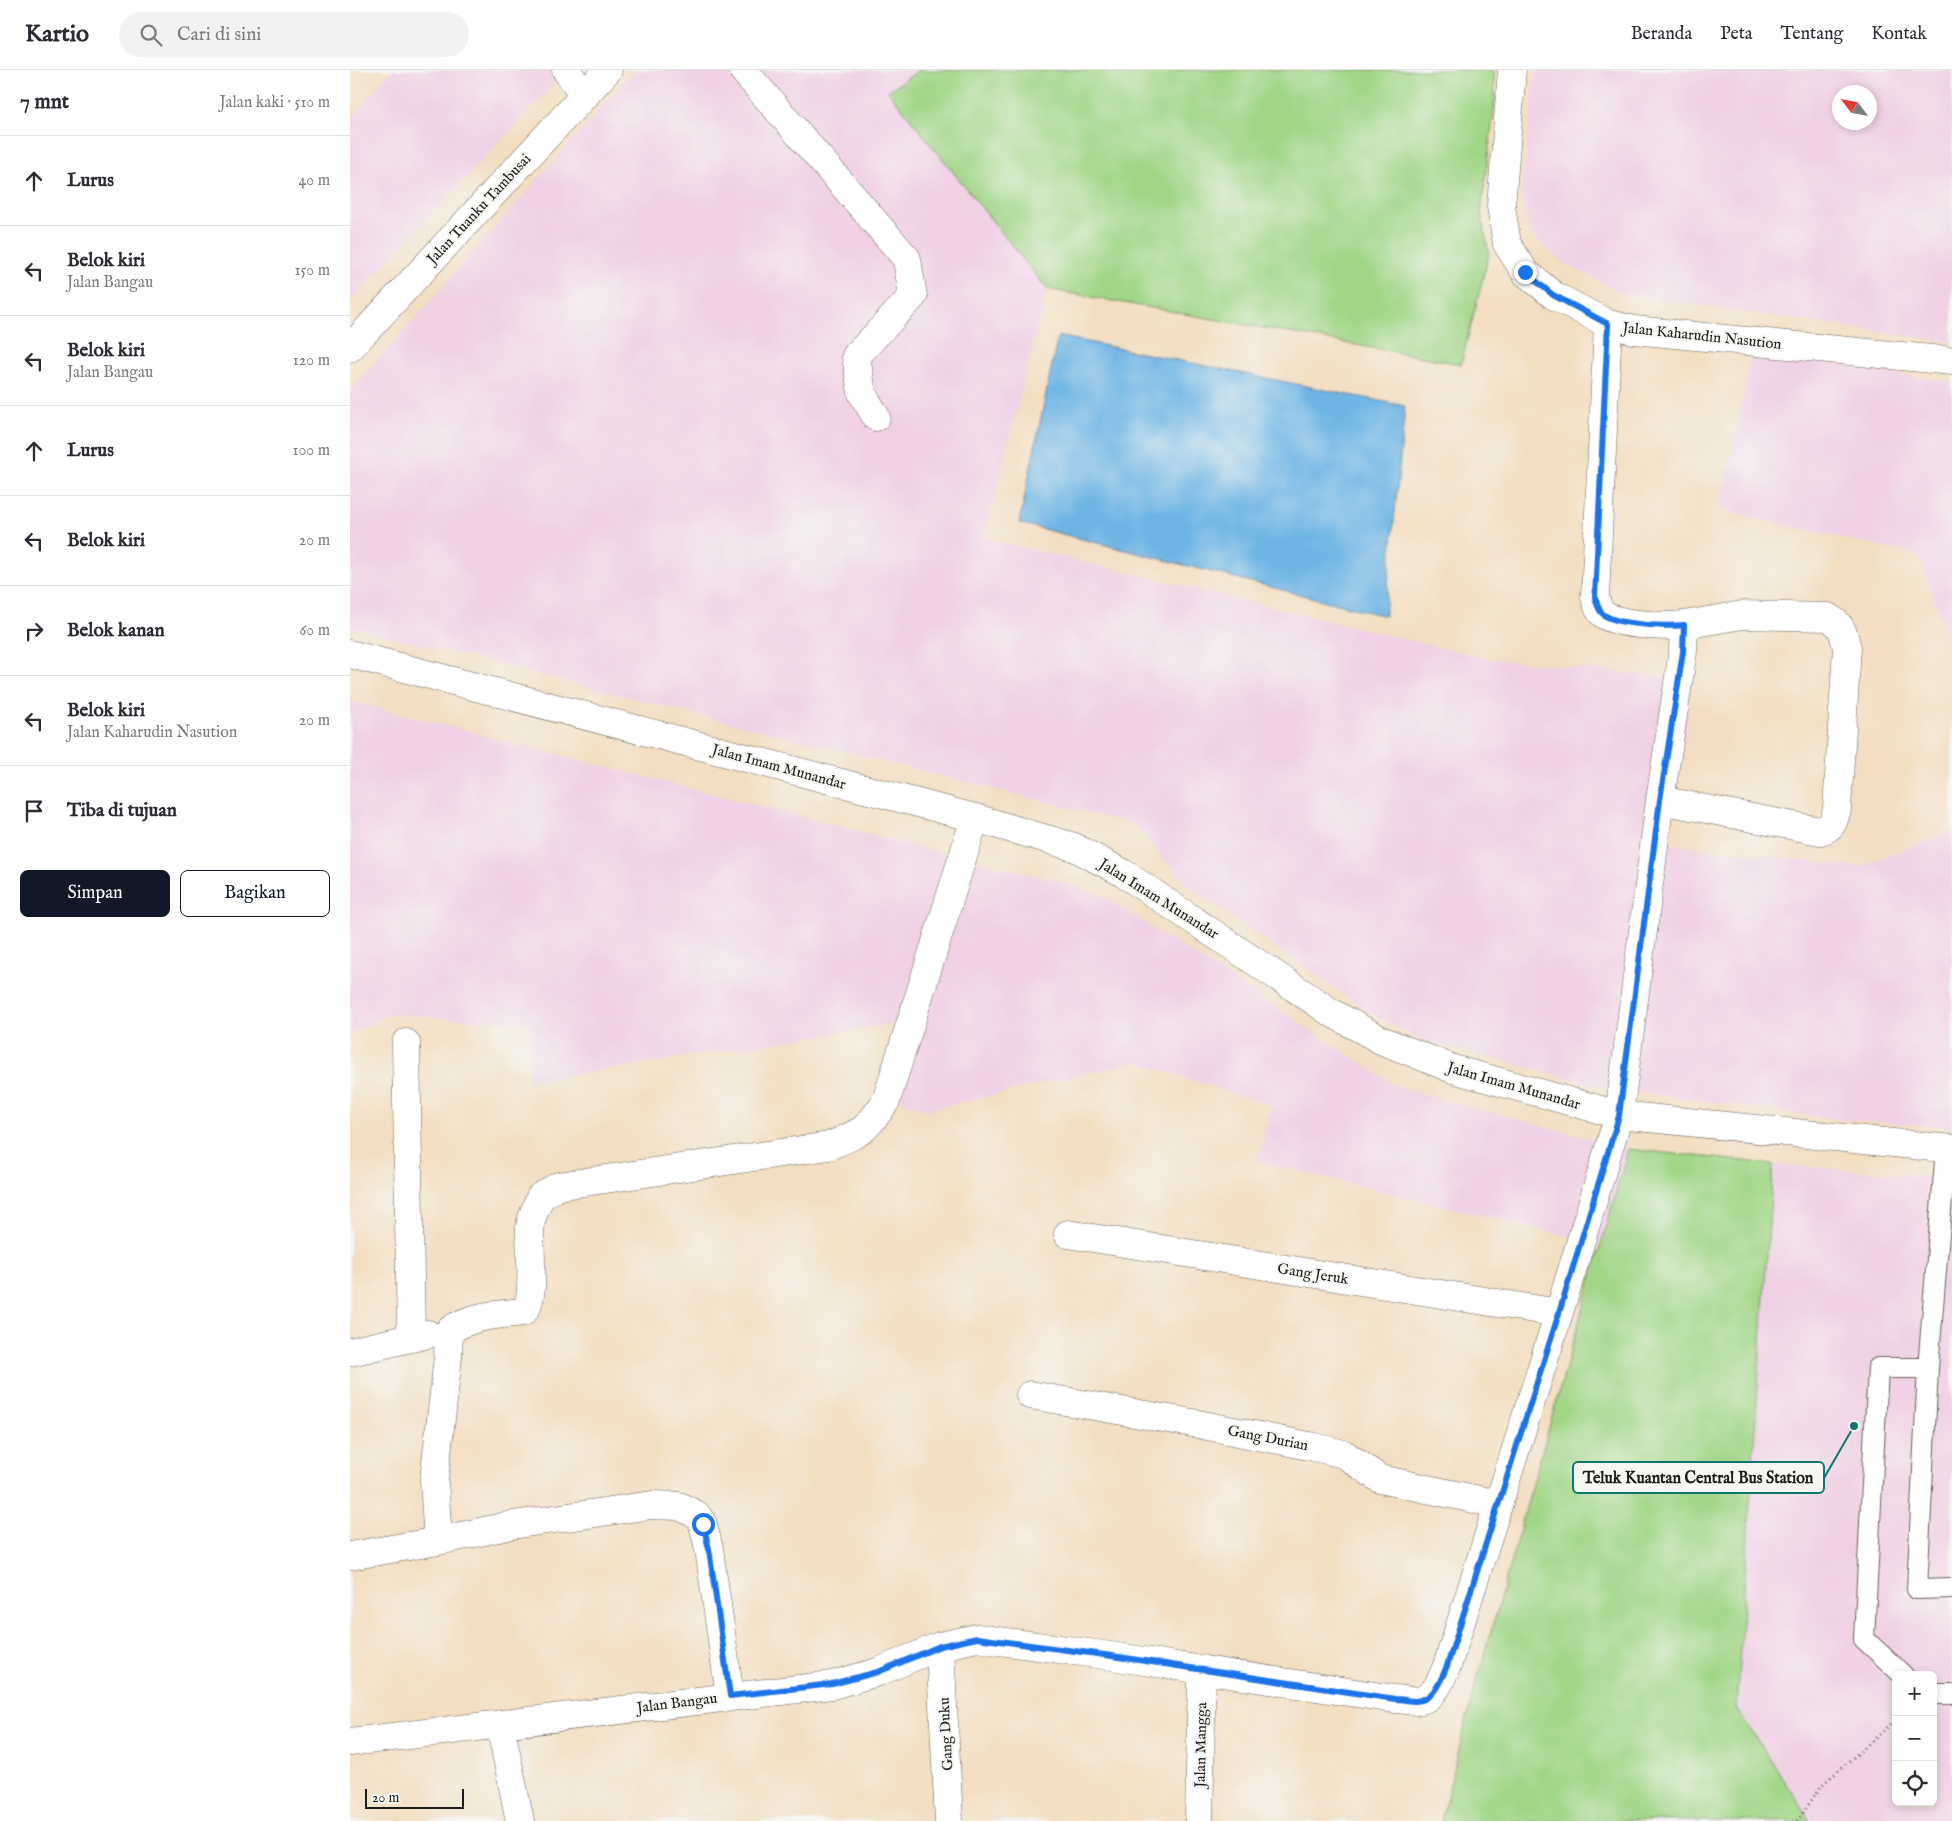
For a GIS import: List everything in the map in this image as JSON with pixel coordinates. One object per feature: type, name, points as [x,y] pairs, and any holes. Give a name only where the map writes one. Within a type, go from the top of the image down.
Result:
[{"type":"street","points":[[566,70],[585,96]]},
{"type":"street","name":"Jalan Tuanku Tambusai","points":[[350,348],[608,70]]},
{"type":"street","points":[[743,70],[907,258],[914,296],[856,356],[862,393],[876,417]]},
{"type":"street","name":"Jalan Kaharudin Nasution","points":[[1512,70],[1501,206],[1507,244],[1525,272],[1553,295],[1608,324],[1634,330],[1952,361]]},
{"type":"street","points":[[1608,324],[1595,597],[1599,610],[1605,616],[1617,620],[1665,626],[1684,625],[1742,615],[1828,617],[1839,623],[1847,648],[1837,809],[1833,824],[1828,829],[1820,831],[1660,800]]},
{"type":"street","name":"Jalan Bangau","points":[[350,1742],[832,1684],[878,1672],[940,1646],[977,1638],[1202,1669],[1395,1699],[1416,1701],[1431,1695],[1439,1685],[1447,1666],[1559,1313],[1619,1116],[1660,800],[1683,652],[1684,625]]},
{"type":"street","name":"Jalan Imam Munandar","points":[[350,654],[975,818],[1074,847],[1124,873],[1332,1013],[1381,1040],[1453,1070],[1619,1116],[1949,1149]]},
{"type":"street","points":[[350,1352],[449,1331],[459,1324],[477,1317],[523,1312],[526,1310],[529,1306],[530,1292],[530,1225],[540,1197],[558,1186],[829,1146],[862,1132],[874,1120],[886,1101],[975,818]]},
{"type":"street","points":[[406,1043],[411,1338]]},
{"type":"street","name":"Gang Jeruk","points":[[1068,1234],[1559,1313]]},
{"type":"street","points":[[438,1541],[434,1480],[448,1357],[449,1331]]},
{"type":"street","name":"Gang Durian","points":[[1030,1395],[1198,1424],[1314,1447],[1344,1454],[1380,1479],[1498,1504]]},
{"type":"street","points":[[350,1556],[438,1541],[512,1525],[652,1505],[679,1506],[697,1515],[703,1524],[709,1549],[730,1696]]},
{"type":"street","name":"Gang Duku","points":[[940,1646],[949,1821]]},
{"type":"street","name":"Jalan Mangga","points":[[1199,1821],[1202,1669]]},
{"type":"street","points":[[500,1724],[520,1821]]},
{"type":"lane","points":[[1949,1149],[1928,1368],[1916,1589],[1952,1588]]},
{"type":"lane","points":[[1899,1671],[1864,1639],[1878,1368],[1928,1368]]},
{"type":"lane","points":[[1937,1694],[1952,1694]]},
{"type":"path","points":[[1797,1821],[1822,1785],[1892,1724]]},
{"type":"shaded area","points":[[392,70],[567,70],[350,301],[350,121]]},
{"type":"shaded area","points":[[634,70],[919,70],[888,91],[1047,289],[984,538],[1484,658],[1692,680],[1670,844],[1859,867],[1952,832],[1952,1127],[1843,1120],[1603,1087],[1419,1039],[1372,1014],[1188,886],[1133,824],[350,627],[350,392]]},
{"type":"shaded area","points":[[1536,70],[1952,70],[1952,342],[1627,295],[1564,263],[1530,234],[1521,194]]},
{"type":"shaded area","points":[[1752,352],[1952,382],[1952,650],[1918,555],[1720,510]]},
{"type":"shaded area","points":[[350,701],[958,857],[1057,880],[1103,896],[1398,1087],[1628,1149],[1601,1244],[1257,1161],[1271,1106],[1137,1062],[927,1110],[877,1092],[905,1022],[528,1082],[530,1024],[390,1014],[350,1034]]},
{"type":"shaded area","points":[[1773,1164],[1952,1178],[1952,1821],[1811,1821],[1736,1708]]},
{"type":"green space","points":[[919,70],[1494,70],[1495,101],[1481,212],[1489,254],[1461,364],[1047,289],[888,91]]},
{"type":"green space","points":[[1628,1149],[1773,1164],[1736,1708],[1811,1821],[1441,1821],[1472,1698]]},
{"type":"water","points":[[1058,336],[1405,406],[1385,616],[1019,523]]},
{"type":"place","name":"Teluk Kuantan Central Bus Station","points":[[1854,1426]]},
{"type":"route","points":[[703,1524],[709,1549],[730,1696],[832,1684],[878,1672],[940,1646],[977,1638],[1202,1669],[1395,1699],[1416,1701],[1424,1699],[1431,1695],[1439,1685],[1447,1666],[1559,1313],[1619,1116],[1660,800],[1683,652],[1684,625],[1665,626],[1617,620],[1605,616],[1599,610],[1595,597],[1608,324],[1553,295],[1525,272]]}]
